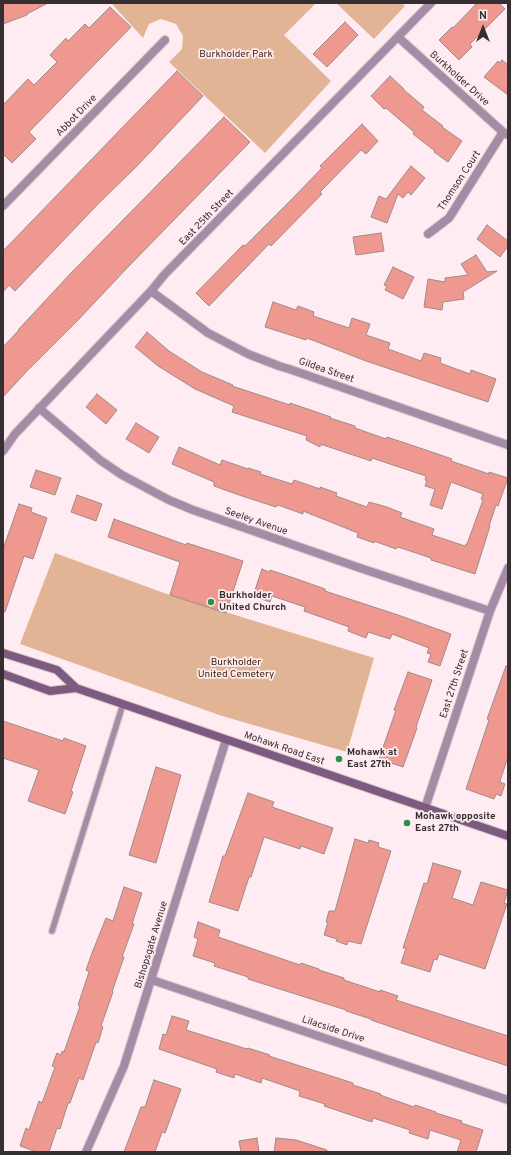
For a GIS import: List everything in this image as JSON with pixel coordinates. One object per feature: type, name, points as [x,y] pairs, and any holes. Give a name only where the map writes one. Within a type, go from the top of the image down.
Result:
[{"type":"main road","name":"Mohawk Road East","points":[[3,653],[57,670],[76,688],[508,836]]},
{"type":"main road","name":"Mohawk Road East","points":[[3,674],[50,691],[76,688]]},
{"type":"street","name":"East 25th Street","points":[[3,451],[15,434],[171,268],[431,3]]},
{"type":"street","name":"Burkholder Drive","points":[[398,37],[505,134]]},
{"type":"street","name":"Abbot Drive","points":[[4,202],[165,40]]},
{"type":"street","name":"Thomson Court","points":[[428,234],[449,218],[505,134]]},
{"type":"street","name":"Gildea Street","points":[[151,291],[208,333],[248,354],[508,445]]},
{"type":"street","name":"Seeley Avenue","points":[[39,408],[100,460],[122,475],[168,500],[352,565],[490,611]]},
{"type":"street","name":"East 27th Street","points":[[425,808],[490,611],[508,568]]},
{"type":"street","name":"Bishopsgate Avenue","points":[[86,1152],[124,1066],[226,740]]},
{"type":"street","name":"Lilacside Drive","points":[[152,980],[508,1100]]},
{"type":"lane","points":[[52,931],[123,704]]},
{"type":"green space","name":"Burkholder Park","points":[[111,3],[316,3],[284,35],[331,81],[265,153],[169,62],[182,49],[183,36],[176,24],[161,19],[149,24],[143,38]]},
{"type":"green space","points":[[336,3],[401,3],[405,6],[374,39]]},
{"type":"green space","name":"Burkholder United Cemetery","points":[[55,553],[164,593],[374,658],[347,752],[222,716],[20,644]]},
{"type":"building","points":[[3,3],[48,3],[27,15],[3,24]]},
{"type":"building","points":[[477,3],[499,3],[505,9],[470,44],[472,47],[459,60],[439,40]]},
{"type":"building","points":[[110,7],[131,27],[29,132],[36,139],[12,163],[3,154],[3,105],[28,79],[34,85],[57,62],[50,55],[66,38],[68,41],[85,24],[89,28]]},
{"type":"building","points":[[345,22],[358,35],[327,67],[313,54]]},
{"type":"building","points":[[502,60],[508,65],[508,95],[484,77],[498,61],[500,63]]},
{"type":"building","points":[[177,71],[203,96],[15,291],[9,285],[3,292],[3,251]]},
{"type":"building","points":[[390,76],[424,107],[422,110],[462,141],[448,162],[413,134],[414,132],[386,108],[384,109],[371,96]]},
{"type":"building","points":[[224,117],[250,142],[3,397],[3,347],[70,274]]},
{"type":"building","points":[[362,124],[378,141],[366,154],[361,150],[320,192],[322,194],[271,246],[269,244],[209,306],[196,293],[243,245],[245,246],[290,201],[322,168],[320,166]]},
{"type":"building","points":[[411,166],[425,178],[411,195],[408,192],[403,198],[398,194],[387,223],[371,217],[379,196],[386,199]]},
{"type":"building","points":[[487,225],[508,241],[508,246],[500,257],[477,239]]},
{"type":"building","points":[[381,233],[384,251],[356,255],[353,237]]},
{"type":"building","points":[[476,255],[487,272],[497,271],[463,292],[464,299],[443,302],[442,310],[424,307],[428,279],[445,282],[445,278],[468,275],[461,264]]},
{"type":"building","points":[[393,267],[414,277],[403,299],[385,290],[387,286],[384,285]]},
{"type":"building","points":[[273,302],[296,310],[298,306],[314,312],[313,316],[349,328],[352,318],[370,324],[366,335],[390,343],[388,349],[421,361],[424,353],[441,358],[440,363],[470,374],[471,370],[496,379],[488,402],[366,361],[307,338],[306,340],[265,327]]},
{"type":"building","points":[[147,332],[169,351],[202,372],[233,385],[232,386],[331,417],[330,418],[355,426],[355,428],[386,439],[387,437],[426,450],[452,459],[451,461],[489,474],[489,472],[508,478],[498,506],[496,505],[475,574],[431,560],[431,558],[398,547],[396,549],[357,537],[358,533],[303,511],[303,514],[278,505],[276,507],[214,486],[214,482],[172,464],[179,447],[220,465],[222,460],[261,472],[260,474],[292,484],[294,480],[320,489],[320,487],[337,493],[336,496],[367,507],[369,502],[387,507],[402,513],[400,517],[434,529],[432,535],[465,546],[483,500],[481,499],[483,494],[451,482],[442,509],[430,505],[435,489],[425,486],[427,481],[425,480],[426,476],[372,458],[371,461],[323,445],[320,445],[320,447],[306,440],[307,436],[232,412],[234,406],[195,389],[158,366],[135,347]]},
{"type":"building","points":[[97,394],[117,410],[106,424],[86,407]]},
{"type":"building","points":[[136,423],[159,437],[149,453],[126,439]]},
{"type":"building","points":[[36,470],[61,478],[55,495],[30,487]]},
{"type":"building","points":[[77,495],[102,504],[96,521],[71,512]]},
{"type":"building","points":[[19,504],[32,508],[31,512],[47,518],[33,559],[24,556],[5,612],[3,612],[3,549]]},
{"type":"building","name":"Burkholder United Church","points":[[114,519],[186,545],[187,543],[243,561],[226,613],[170,595],[180,562],[108,537]]},
{"type":"building","points":[[262,569],[269,572],[270,570],[294,578],[325,589],[325,591],[451,634],[440,666],[428,662],[431,654],[427,653],[429,648],[392,634],[390,639],[368,632],[366,638],[348,631],[349,627],[304,611],[305,607],[272,596],[270,602],[253,596]]},
{"type":"building","points":[[506,666],[508,666],[508,757],[500,781],[505,784],[501,796],[496,794],[494,799],[466,789],[489,720],[487,719]]},
{"type":"building","points":[[408,672],[432,680],[403,767],[379,759],[396,711],[394,710]]},
{"type":"building","points":[[3,721],[63,741],[64,738],[86,746],[65,814],[28,801],[39,770],[3,758]]},
{"type":"building","points":[[156,767],[181,775],[156,863],[129,855]]},
{"type":"building","points":[[248,793],[274,802],[272,807],[333,828],[324,854],[301,846],[300,849],[264,837],[238,911],[209,902],[223,856],[225,856]]},
{"type":"building","points":[[355,839],[368,843],[369,840],[379,843],[378,847],[391,851],[361,944],[348,941],[347,945],[336,941],[337,939],[324,935],[328,922],[326,922],[329,911],[335,911]]},
{"type":"building","points":[[433,863],[461,871],[452,898],[473,905],[481,882],[508,890],[504,903],[507,904],[485,969],[439,954],[437,960],[434,959],[430,972],[401,963],[406,948],[403,948],[424,883],[427,884]]},
{"type":"building","points":[[124,887],[142,893],[132,924],[134,924],[122,957],[124,957],[101,1026],[103,1027],[98,1043],[96,1042],[83,1080],[79,1078],[70,1103],[68,1103],[60,1129],[57,1128],[49,1152],[37,1152],[20,1146],[26,1128],[29,1130],[39,1101],[42,1103],[55,1067],[52,1066],[57,1053],[61,1055],[62,1051],[64,1052],[80,1006],[78,1005],[89,972],[86,970],[92,953],[106,918],[113,921]]},
{"type":"building","points":[[198,922],[220,930],[218,937],[300,965],[301,963],[319,969],[344,978],[344,980],[380,992],[380,990],[398,996],[396,1000],[508,1036],[508,1066],[371,1020],[346,1010],[248,979],[248,977],[214,966],[215,963],[193,956],[198,939],[194,937]]},
{"type":"building","points":[[172,1016],[189,1021],[186,1030],[270,1055],[269,1056],[353,1083],[353,1085],[414,1107],[415,1105],[462,1121],[461,1123],[483,1130],[476,1152],[457,1152],[461,1140],[430,1130],[428,1139],[409,1133],[410,1130],[373,1118],[372,1122],[324,1106],[325,1104],[299,1096],[300,1091],[262,1078],[261,1083],[235,1074],[234,1078],[216,1072],[217,1069],[159,1049],[163,1034],[166,1035]]},
{"type":"building","points":[[154,1080],[181,1089],[165,1133],[162,1132],[155,1152],[124,1152],[141,1107],[145,1107]]},
{"type":"building","points":[[257,1138],[259,1152],[241,1152],[239,1141]]},
{"type":"building","points":[[276,1138],[296,1140],[327,1150],[327,1152],[274,1152]]},
{"type":"place","name":"Burkholder United Church","points":[[211,602]]},
{"type":"place","name":"Mohawk at East 27th","points":[[339,759]]},
{"type":"place","name":"Mohawk opposite East 27th","points":[[407,823]]}]
